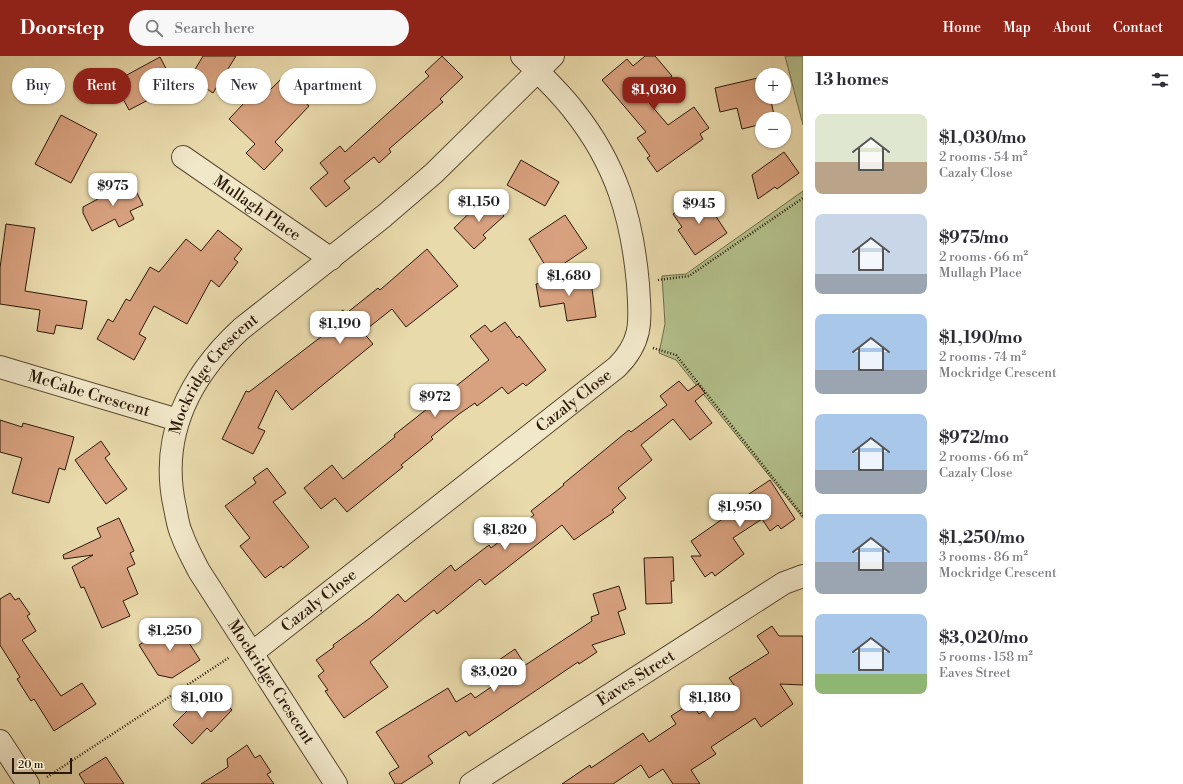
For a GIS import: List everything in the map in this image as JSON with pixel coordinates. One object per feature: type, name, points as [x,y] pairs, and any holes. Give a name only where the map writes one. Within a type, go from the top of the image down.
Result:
[{"type":"street","name":"Cazaly Close","points":[[250,650],[617,367],[628,357],[635,345],[640,330],[638,283],[632,236],[627,212],[615,176],[589,131],[574,110],[522,56]]},
{"type":"street","name":"Mockridge Crescent","points":[[336,784],[199,571],[181,534],[172,494],[170,477],[171,457],[178,420],[188,395],[203,370],[220,348],[241,329],[331,259],[434,173],[553,56]]},
{"type":"street","name":"Mullagh Place","points":[[183,157],[331,259]]},
{"type":"street","name":"McCabe Crescent","points":[[0,367],[178,420]]},
{"type":"street","name":"Eaves Street","points":[[471,784],[784,583],[803,576]]},
{"type":"street","points":[[0,741],[35,782]]},
{"type":"path","points":[[638,283],[689,276],[803,198]]},
{"type":"path","points":[[635,345],[647,346],[676,355],[803,516]]},
{"type":"path","points":[[35,782],[250,650]]},
{"type":"green space","points":[[785,56],[803,56],[803,125],[791,79],[791,68],[788,68]]},
{"type":"green space","points":[[803,191],[803,518],[676,360],[659,353],[665,324],[662,276],[686,274]]},
{"type":"building","points":[[203,56],[236,56],[229,68],[216,68],[216,88],[213,93],[208,90],[208,68],[196,68]]},
{"type":"building","points":[[442,56],[463,77],[440,99],[443,102],[389,149],[391,152],[379,163],[374,157],[344,181],[350,188],[326,207],[310,188],[328,173],[320,163],[340,146],[345,152],[429,76],[425,72]]},
{"type":"building","points":[[645,56],[655,56],[672,76],[645,98],[668,125],[694,107],[709,128],[700,134],[703,139],[657,172],[647,158],[650,156],[637,138],[646,132],[602,80],[627,59],[633,66]]},
{"type":"building","points":[[160,57],[166,68],[140,68]]},
{"type":"building","points":[[139,68],[139,104],[140,104],[129,110],[126,104],[131,104],[131,73]]},
{"type":"building","points":[[755,79],[755,104],[772,104],[773,112],[755,112],[755,126],[742,129],[737,108],[720,112],[715,88]]},
{"type":"building","points":[[279,81],[279,104],[307,104],[309,106],[275,142],[283,150],[264,170],[246,153],[255,144],[229,119],[243,104],[271,104],[271,89]]},
{"type":"building","points":[[61,115],[97,134],[71,183],[35,164]]},
{"type":"building","points":[[784,152],[799,173],[777,189],[775,187],[758,199],[752,175]]},
{"type":"building","points":[[521,160],[559,182],[545,206],[507,185]]},
{"type":"building","points":[[131,181],[143,205],[130,211],[134,219],[119,227],[115,219],[92,231],[83,213],[83,207]]},
{"type":"building","points":[[701,194],[727,233],[695,255],[678,230],[682,227],[673,214]]},
{"type":"building","points":[[483,200],[490,200],[504,216],[483,235],[486,238],[474,249],[454,228]]},
{"type":"building","points":[[565,215],[587,248],[550,273],[529,239]]},
{"type":"building","points":[[6,224],[35,228],[25,291],[87,301],[82,329],[56,325],[54,334],[37,331],[40,310],[0,304],[0,268]]},
{"type":"building","points":[[218,230],[242,249],[234,259],[238,262],[219,287],[211,280],[187,324],[154,306],[139,334],[146,338],[134,360],[97,339],[108,319],[113,322],[126,299],[130,301],[150,267],[159,272],[186,239],[201,251]]},
{"type":"building","points":[[427,249],[458,286],[406,327],[392,309],[363,332],[373,344],[292,410],[276,390],[258,428],[265,431],[253,454],[222,439],[246,391],[249,392],[326,333],[323,330],[331,324],[329,321],[343,310],[345,314],[378,288],[380,290]]},
{"type":"building","points":[[590,275],[596,317],[567,321],[564,303],[540,307],[536,284]]},
{"type":"building","points":[[505,322],[517,338],[519,336],[546,370],[526,386],[523,383],[508,394],[502,387],[477,406],[475,403],[459,414],[431,437],[433,439],[401,465],[403,467],[347,512],[335,498],[321,509],[304,488],[332,465],[343,479],[395,437],[394,435],[489,360],[470,336],[485,325],[491,332]]},
{"type":"building","points":[[679,381],[688,391],[698,384],[705,393],[695,401],[712,423],[690,440],[673,419],[641,445],[652,460],[618,488],[626,498],[612,510],[614,512],[574,540],[562,525],[485,585],[480,579],[437,614],[434,610],[370,662],[388,687],[344,718],[325,691],[328,690],[318,676],[324,671],[316,660],[398,594],[405,602],[451,565],[455,571],[489,545],[491,548],[534,515],[531,511],[564,485],[563,484],[629,430],[631,432],[667,405],[660,396]]},
{"type":"building","points":[[0,420],[22,427],[23,423],[74,437],[65,470],[59,468],[49,503],[12,493],[22,458],[0,452]]},
{"type":"building","points":[[101,441],[110,454],[105,458],[127,489],[106,504],[75,460]]},
{"type":"building","points":[[267,468],[286,493],[273,502],[309,547],[283,568],[281,566],[265,578],[240,546],[250,538],[225,506],[256,483],[253,478]]},
{"type":"building","points":[[770,480],[795,519],[781,529],[778,525],[770,531],[762,519],[733,538],[744,554],[715,576],[712,572],[705,577],[691,556],[701,556],[691,541],[734,511],[731,506]]},
{"type":"building","points":[[119,518],[134,551],[130,553],[135,564],[127,568],[138,594],[123,601],[130,616],[102,628],[84,587],[81,588],[72,567],[93,555],[64,559],[63,555],[101,537],[97,528]]},
{"type":"building","points":[[673,557],[674,581],[671,581],[672,603],[646,604],[644,558]]},
{"type":"building","points":[[619,586],[626,609],[618,612],[625,634],[592,645],[597,652],[579,664],[578,662],[469,736],[466,731],[428,756],[433,763],[401,784],[395,784],[389,773],[399,767],[376,732],[448,688],[456,702],[471,693],[475,698],[509,675],[499,660],[515,649],[525,665],[527,664],[592,621],[591,617],[599,614],[593,594]]},
{"type":"building","points":[[10,593],[15,600],[19,598],[30,614],[27,616],[36,631],[22,640],[61,696],[82,683],[96,704],[54,731],[34,699],[31,701],[17,679],[20,677],[0,645],[0,599]]},
{"type":"building","points":[[175,621],[200,660],[172,678],[158,675],[139,645]]},
{"type":"building","points":[[772,626],[779,636],[803,636],[803,685],[780,684],[793,704],[761,727],[755,718],[711,747],[716,754],[691,770],[700,784],[673,784],[663,769],[649,778],[641,765],[613,784],[562,784],[590,765],[591,768],[643,733],[649,742],[676,724],[671,716],[691,703],[699,714],[737,689],[729,678],[769,653],[757,636]]},
{"type":"building","points":[[216,694],[232,710],[211,732],[207,728],[192,744],[173,725],[195,703],[201,709]]},
{"type":"building","points":[[247,745],[255,758],[260,755],[271,772],[267,774],[274,784],[201,784],[228,767],[227,759]]},
{"type":"building","points":[[106,757],[124,784],[85,784],[79,774]]}]
